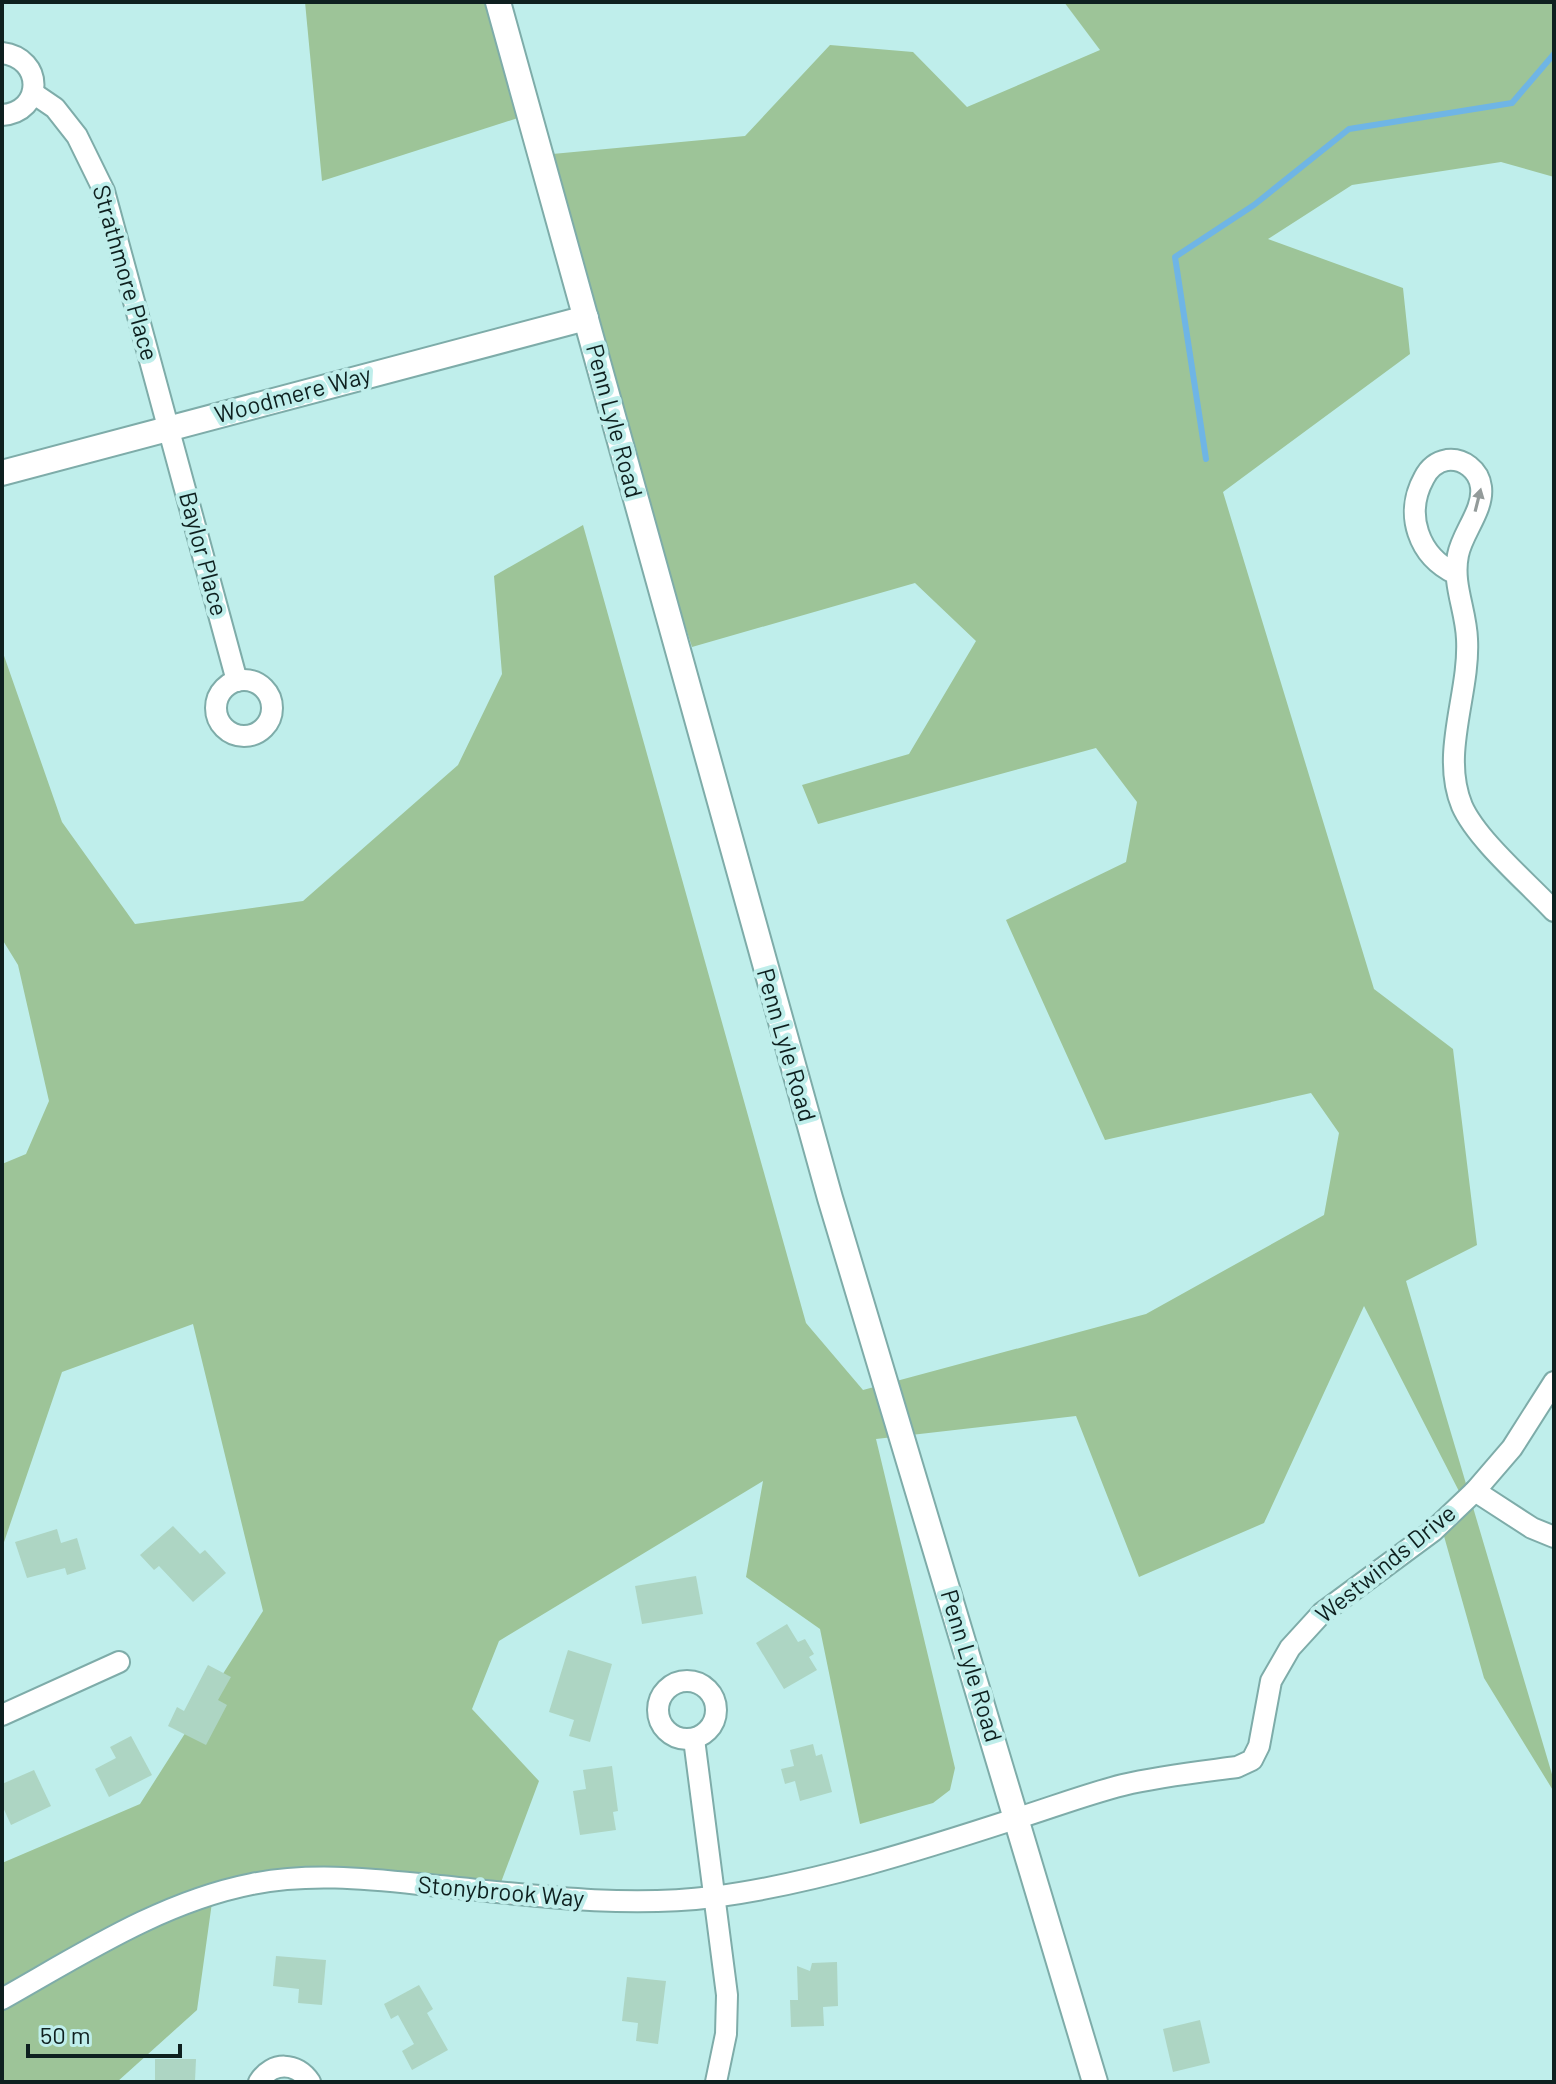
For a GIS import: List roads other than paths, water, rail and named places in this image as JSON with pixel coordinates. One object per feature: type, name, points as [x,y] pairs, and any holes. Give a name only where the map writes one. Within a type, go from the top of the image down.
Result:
[{"type":"street","name":"Penn Lyle Road","points":[[498,2],[830,1198],[1095,2082]]},
{"type":"street","name":"Strathmore Place","points":[[2,53],[15,55],[27,64],[33,76],[33,93],[55,108],[77,136],[104,191],[170,427]]},
{"type":"street","points":[[2,115],[19,110],[28,103],[33,93]]},
{"type":"street","name":"Woodmere Way","points":[[2,473],[586,318]]},
{"type":"street","name":"Baylor Place","points":[[170,427],[237,681]]},
{"type":"street","points":[[1456,574],[1432,557],[1421,541],[1415,523],[1414,504],[1428,469],[1443,461],[1455,460],[1467,464],[1476,472],[1481,483],[1481,496],[1458,552],[1456,574],[1467,635],[1467,664],[1454,758],[1456,784],[1463,807],[1475,828],[1554,911]]},
{"type":"street","name":"Westwinds Drive","points":[[1017,1818],[1123,1785],[1237,1767],[1252,1760],[1259,1746],[1271,1681],[1290,1648],[1322,1613],[1433,1531],[1475,1491],[1512,1448],[1554,1382]]},
{"type":"street","points":[[1475,1491],[1532,1528],[1554,1537]]},
{"type":"street","points":[[2,1715],[119,1662]]},
{"type":"street","points":[[694,1739],[727,1995],[726,2034],[716,2082]]},
{"type":"street","name":"Stonybrook Way","points":[[2,1999],[164,1911],[212,1893],[255,1883],[305,1877],[349,1877],[607,1902],[661,1902],[715,1896],[806,1879],[1017,1818]]},
{"type":"street","points":[[259,2082],[270,2070],[285,2066],[303,2072],[310,2082]]},
{"type":"waterway","points":[[1206,459],[1175,257],[1254,205],[1349,129],[1512,103],[1554,54]]}]
